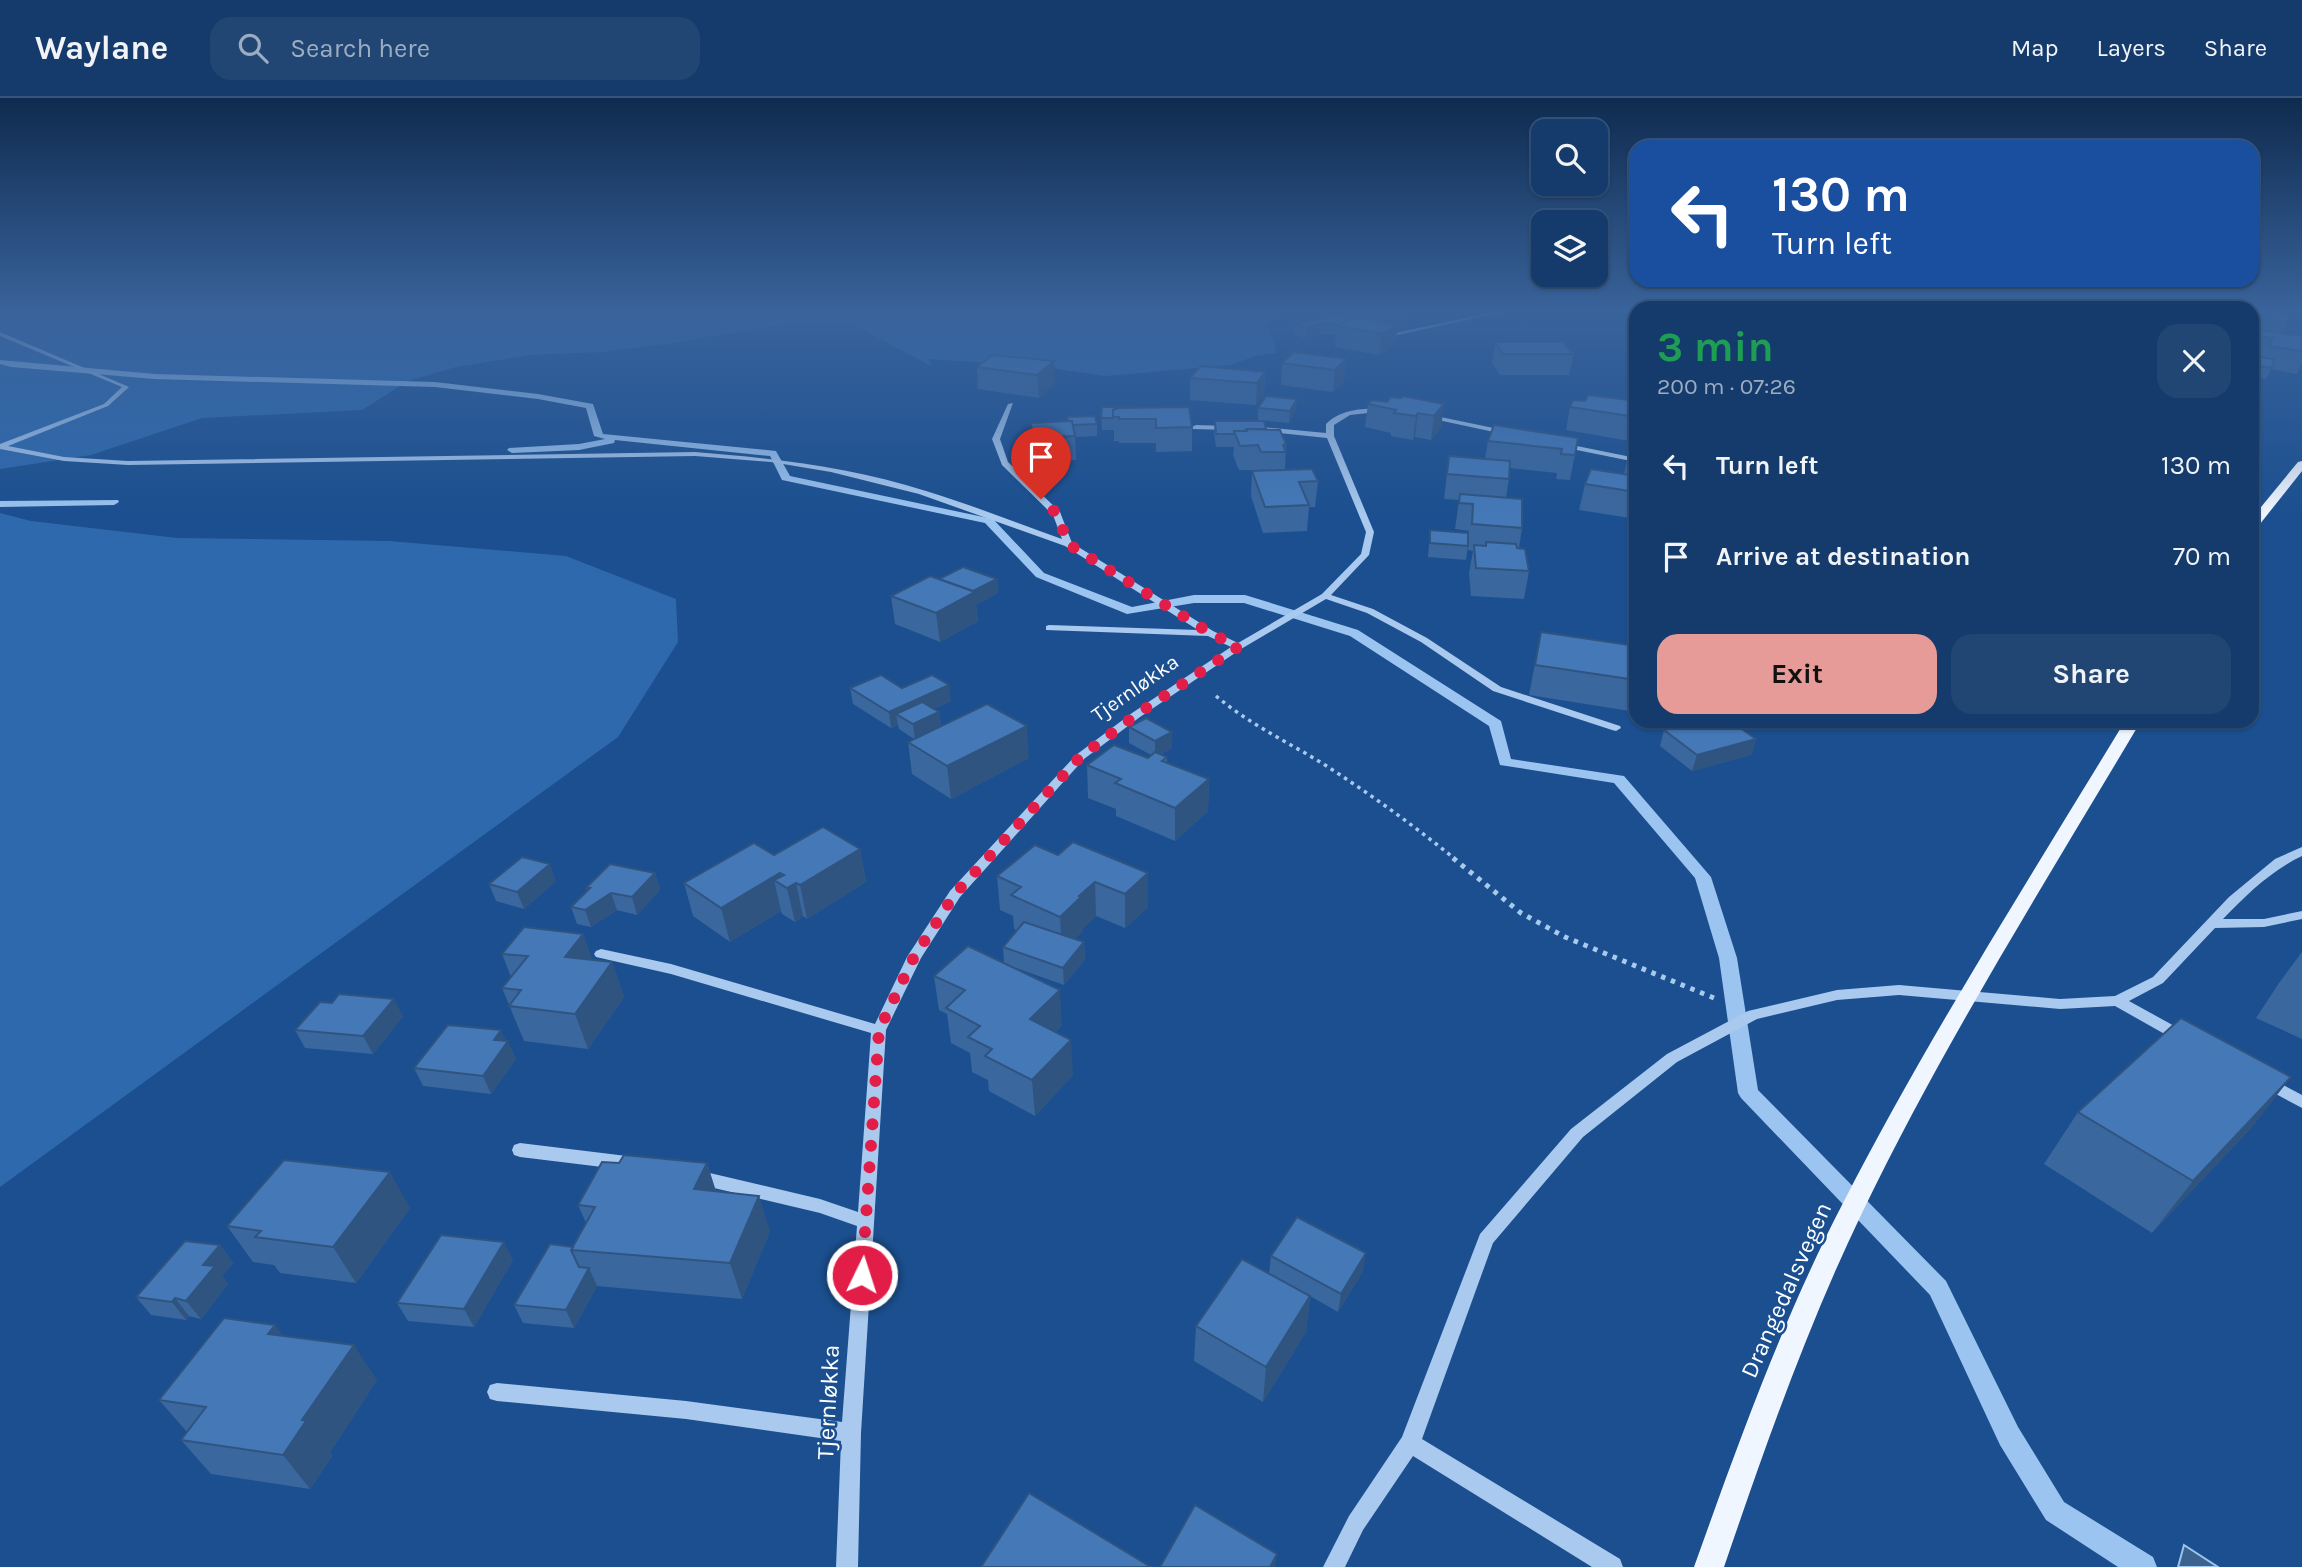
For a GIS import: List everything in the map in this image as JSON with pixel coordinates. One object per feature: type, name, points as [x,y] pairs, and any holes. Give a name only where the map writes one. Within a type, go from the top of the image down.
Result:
[{"type":"main road","points":[[2259,517],[2302,464]]},
{"type":"main road","name":"Drangedalsvegen","points":[[1709,1567],[1781,1369],[1851,1211],[1939,1046],[2129,728]]},
{"type":"street","points":[[0,447],[106,405],[126,387],[106,379]]},
{"type":"street","points":[[1011,404],[996,439],[1005,463],[1057,514],[1068,544]]},
{"type":"street","points":[[1247,428],[1330,436],[1330,424],[1337,417],[1349,413],[1402,412]]},
{"type":"street","points":[[1416,414],[1516,435]]},
{"type":"street","points":[[1196,427],[1234,428]]},
{"type":"street","name":"Tjernløkka","points":[[847,1567],[851,1433],[879,1030],[914,957],[964,883],[1080,757],[1136,715],[1238,647],[1325,596],[1365,555],[1370,532],[1330,436]]},
{"type":"street","points":[[1541,440],[1629,459]]},
{"type":"street","points":[[0,447],[64,459],[128,463],[695,454],[771,460],[831,470],[922,492],[1068,544],[1210,633],[1238,647]]},
{"type":"street","points":[[1325,596],[1370,611],[1424,640],[1497,689],[1616,728]]},
{"type":"street","points":[[1049,628],[1210,633]]},
{"type":"street","points":[[1334,1567],[1356,1523],[1410,1443],[1486,1240],[1577,1133],[1672,1058],[1754,1015],[1837,995],[1899,990],[2060,1004],[2117,1001],[2158,981],[2235,900],[2279,862],[2302,851]]},
{"type":"street","points":[[2211,924],[2264,923],[2302,915]]},
{"type":"street","points":[[601,954],[727,985],[817,1016],[879,1030]]},
{"type":"street","points":[[2117,1001],[2199,1046]]},
{"type":"street","points":[[2257,1077],[2302,1102]]},
{"type":"street","points":[[497,1392],[686,1410],[851,1433]]},
{"type":"street","points":[[1410,1443],[1612,1567]]},
{"type":"lane","points":[[520,1150],[655,1168]]},
{"type":"lane","points":[[680,1173],[820,1206],[866,1222]]},
{"type":"path","points":[[1193,677],[1241,718],[1323,764],[1407,820],[1521,913],[1565,937],[1754,1015]]},
{"type":"shaded area","points":[[0,379],[416,379],[362,410],[202,418],[91,455],[0,469]]},
{"type":"shaded area","points":[[0,513],[31,521],[177,538],[389,541],[566,556],[676,599],[678,642],[618,737],[0,1187]]},
{"type":"shaded area","points":[[2184,1545],[2218,1567],[2178,1567]]},
{"type":"building","points":[[1197,379],[1260,379],[1257,383]]},
{"type":"building","points":[[1588,395],[1629,400],[1629,416],[1570,407],[1573,400],[1585,401]]},
{"type":"building","points":[[1266,396],[1297,399],[1290,411],[1258,408]]},
{"type":"building","points":[[1403,396],[1444,404],[1434,416],[1418,413],[1416,416],[1394,413],[1396,410],[1368,404],[1372,400],[1387,402],[1391,397]]},
{"type":"building","points":[[1102,407],[1138,408],[1118,408],[1113,410],[1113,418],[1101,418]]},
{"type":"building","points":[[1189,407],[1192,427],[1156,428],[1156,419],[1113,417],[1113,410],[1118,408]]},
{"type":"building","points":[[1095,416],[1097,424],[1072,425],[1072,421],[1068,421],[1067,417]]},
{"type":"building","points":[[1072,421],[1075,436],[1033,438],[1031,423]]},
{"type":"building","points":[[1215,421],[1264,421],[1266,429],[1216,434]]},
{"type":"building","points":[[1494,425],[1578,438],[1575,455],[1561,454],[1562,449],[1488,441]]},
{"type":"building","points":[[1246,429],[1280,430],[1286,444],[1283,445],[1286,452],[1261,452],[1258,445],[1240,446],[1234,431],[1247,431]]},
{"type":"building","points":[[1449,456],[1510,461],[1509,479],[1447,474]]},
{"type":"building","points":[[1312,469],[1318,481],[1299,482],[1309,505],[1265,507],[1252,471]]},
{"type":"building","points":[[1591,469],[1629,475],[1629,491],[1585,484]]},
{"type":"building","points":[[1460,494],[1522,499],[1522,528],[1472,524],[1473,504],[1459,503]]},
{"type":"building","points":[[1430,530],[1468,533],[1468,546],[1430,543]]},
{"type":"building","points":[[1486,542],[1516,544],[1517,548],[1525,549],[1529,571],[1476,568],[1474,545],[1486,546]]},
{"type":"building","points":[[963,567],[997,579],[973,591],[939,579]]},
{"type":"building","points":[[930,576],[975,592],[936,613],[891,596]]},
{"type":"building","points":[[1541,632],[1629,645],[1629,679],[1535,665]]},
{"type":"building","points":[[881,675],[902,688],[932,675],[949,685],[889,712],[850,688]]},
{"type":"building","points":[[922,702],[939,712],[913,724],[896,714]]},
{"type":"building","points":[[987,704],[1027,726],[947,766],[908,742]]},
{"type":"building","points":[[1146,718],[1172,732],[1155,741],[1129,727]]},
{"type":"building","points":[[1740,728],[1756,739],[1697,755],[1664,730]]},
{"type":"building","points":[[1114,745],[1148,758],[1155,752],[1167,757],[1162,761],[1209,779],[1175,808],[1115,783],[1121,779],[1087,765]]},
{"type":"building","points":[[823,827],[860,849],[800,885],[796,883],[787,888],[774,880],[784,875],[780,873],[721,908],[684,883],[754,843],[774,855]]},
{"type":"building","points":[[1073,842],[1148,873],[1125,894],[1095,882],[1060,917],[1011,895],[1021,887],[997,876],[1035,845],[1058,855]]},
{"type":"building","points":[[522,857],[550,864],[517,892],[489,884]]},
{"type":"building","points":[[610,864],[655,873],[632,897],[611,893],[585,910],[571,907],[590,888],[586,888]]},
{"type":"building","points":[[1024,922],[1084,942],[1063,968],[1003,947]]},
{"type":"building","points":[[524,927],[583,934],[565,957],[612,962],[575,1014],[509,1006],[521,990],[502,988],[528,956],[502,954]]},
{"type":"building","points":[[968,946],[1060,990],[1030,1019],[1071,1040],[1032,1080],[985,1056],[992,1049],[968,1037],[980,1026],[946,1008],[965,990],[934,976]]},
{"type":"building","points":[[339,994],[394,999],[363,1036],[295,1030],[320,1002],[332,1003]]},
{"type":"building","points":[[2181,1018],[2291,1077],[2193,1181],[2078,1112]]},
{"type":"building","points":[[448,1025],[501,1030],[494,1040],[508,1041],[483,1076],[414,1068]]},
{"type":"building","points":[[624,1155],[707,1163],[694,1189],[759,1196],[730,1263],[571,1250],[595,1207],[578,1205],[602,1162],[619,1163]]},
{"type":"building","points":[[284,1160],[390,1172],[333,1247],[255,1237],[261,1231],[227,1226]]},
{"type":"building","points":[[1297,1217],[1366,1253],[1341,1294],[1271,1256]]},
{"type":"building","points":[[441,1235],[504,1242],[464,1309],[397,1303]]},
{"type":"building","points":[[185,1241],[220,1245],[203,1265],[215,1266],[186,1301],[175,1298],[172,1302],[136,1297]]},
{"type":"building","points":[[550,1244],[573,1247],[571,1250],[579,1267],[589,1268],[566,1310],[514,1305]]},
{"type":"building","points":[[1242,1259],[1310,1296],[1266,1367],[1196,1326]]},
{"type":"building","points":[[224,1318],[275,1325],[268,1334],[354,1345],[302,1420],[306,1421],[283,1455],[181,1440],[206,1407],[159,1400]]},
{"type":"building","points":[[1029,1493],[1151,1567],[981,1567]]},
{"type":"building","points":[[1195,1505],[1277,1554],[1270,1567],[1160,1567]]},
{"type":"waterway","points":[[257,379],[435,384],[538,396],[590,406],[599,436],[773,453],[786,478],[989,521],[1040,575],[1131,611],[1194,599],[1245,599],[1354,633],[1496,724],[1505,762],[1619,779],[1703,877],[1728,958],[1748,1093],[1938,1288],[2009,1436],[2055,1511],[2143,1567]]},
{"type":"waterway","points":[[512,450],[579,447],[611,441]]},
{"type":"waterway","points":[[0,504],[114,502]]},
{"type":"route","points":[[862,1275],[879,1030],[914,957],[955,894],[1080,757],[1136,715],[1238,647],[1210,633],[1068,544],[1057,514],[1041,499]]}]
